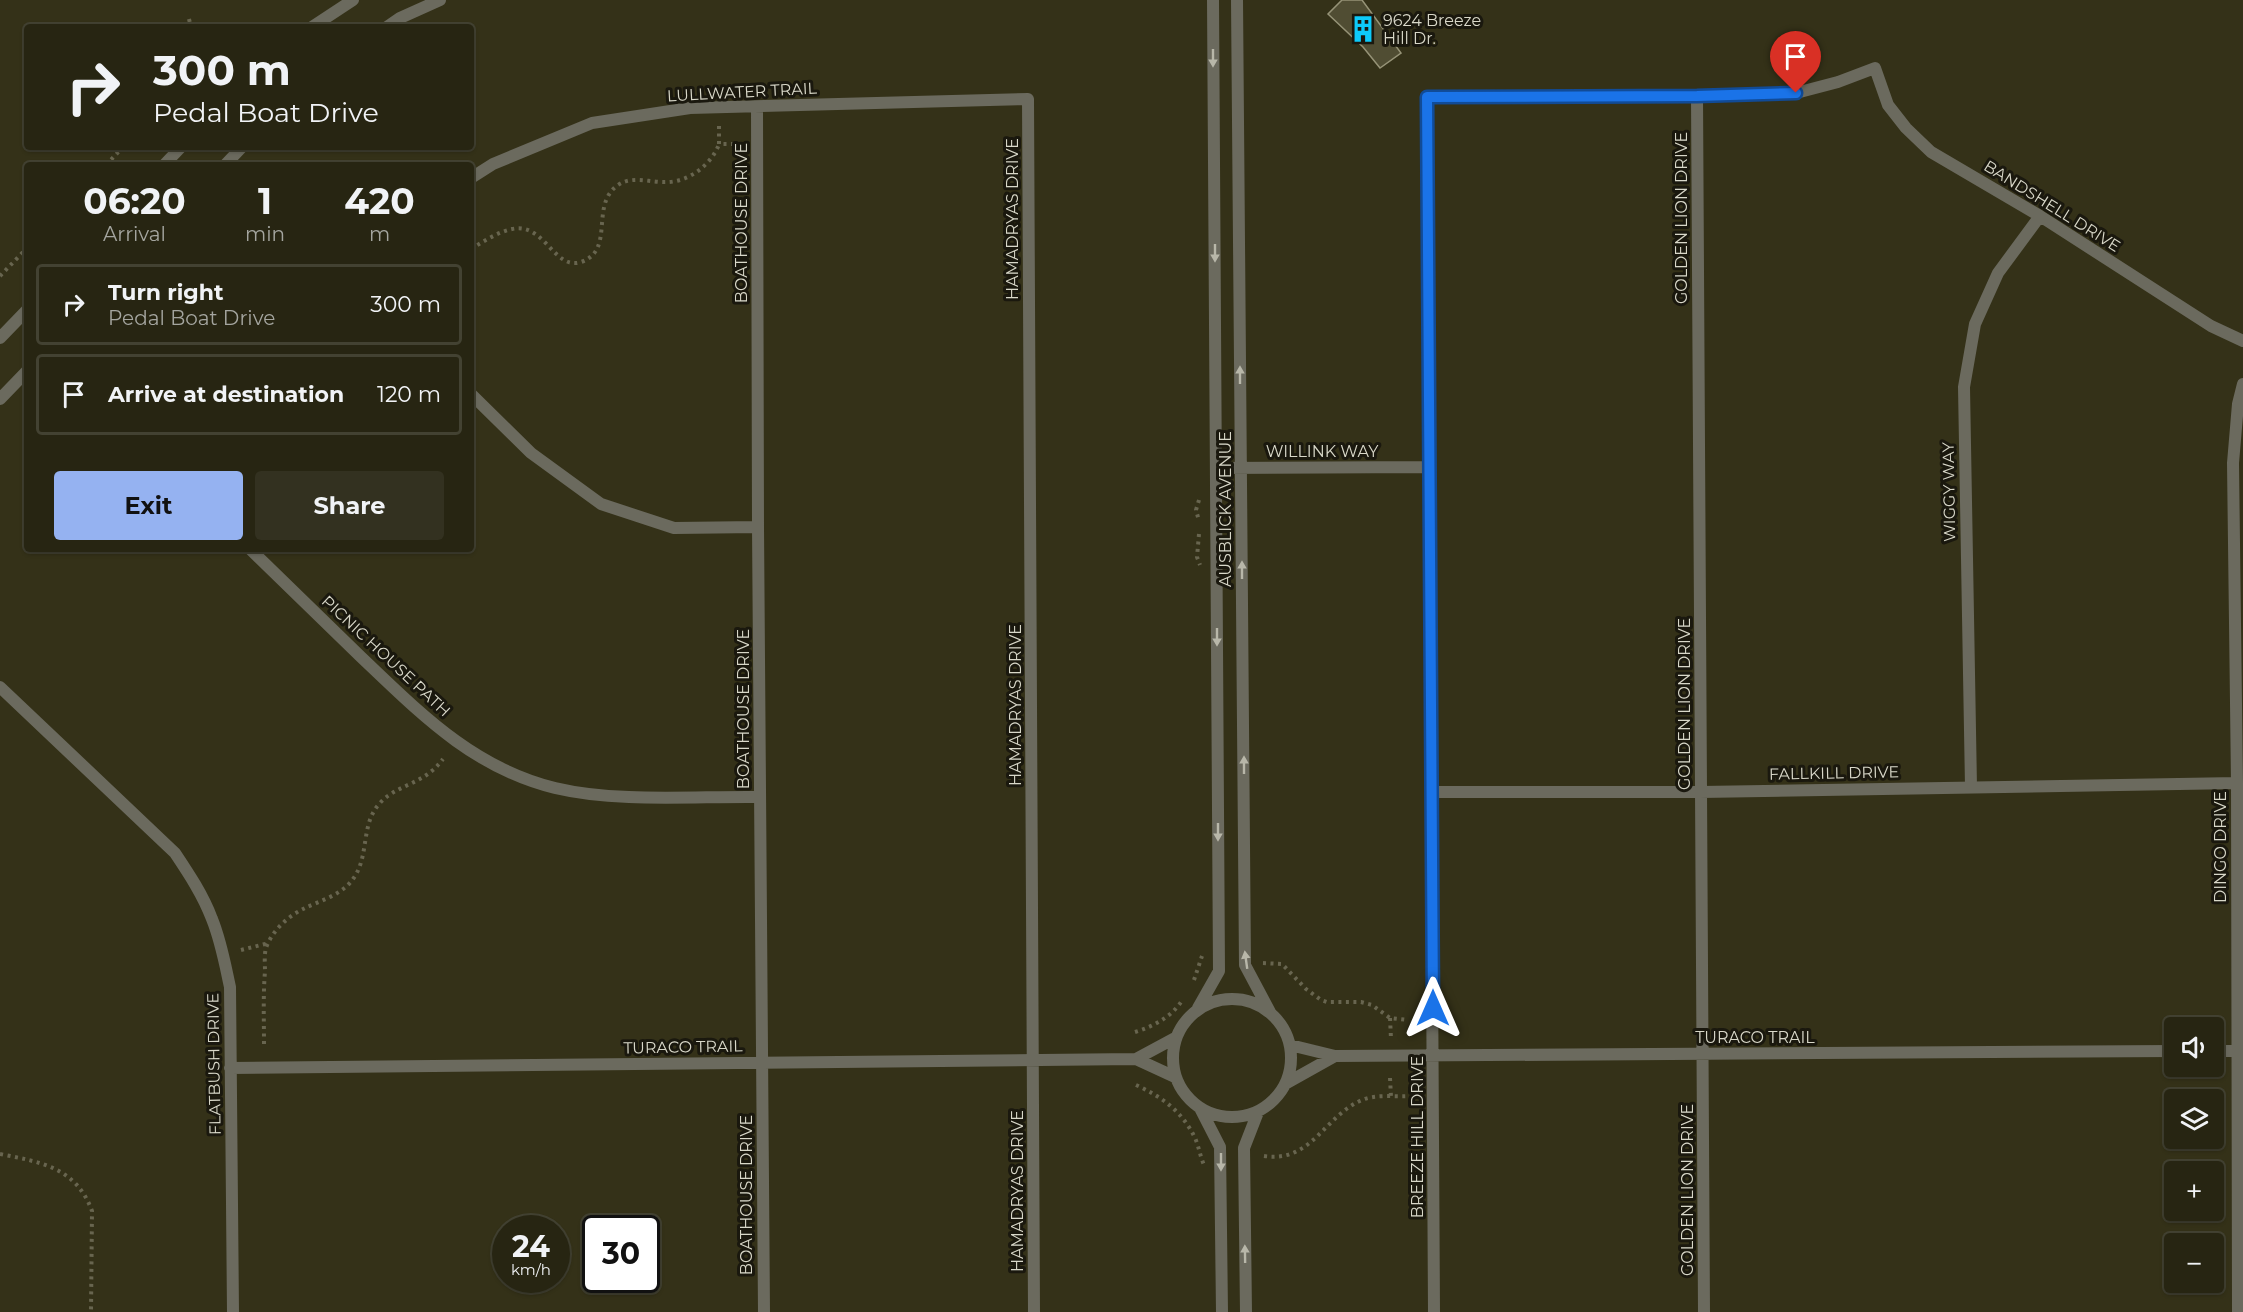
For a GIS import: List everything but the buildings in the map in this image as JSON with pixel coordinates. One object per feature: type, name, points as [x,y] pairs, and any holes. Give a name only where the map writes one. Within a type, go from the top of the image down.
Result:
[{"type":"street","points":[[317,24],[353,0]]},
{"type":"street","points":[[391,24],[440,0]]},
{"type":"street","name":"AUSBLICK AVENUE","points":[[1198,1008],[1219,971],[1213,0]]},
{"type":"street","name":"AUSBLICK AVENUE","points":[[1237,0],[1245,965],[1270,1012]]},
{"type":"street","name":"BANDSHELL DRIVE","points":[[1697,96],[1796,93],[1838,82],[1875,68],[1888,105],[1906,128],[1931,152],[2040,216],[2211,326],[2243,341]]},
{"type":"street","name":"BREEZE HILL DRIVE","points":[[1434,1312],[1427,97],[1697,96]]},
{"type":"street","name":"GOLDEN LION DRIVE","points":[[1697,96],[1704,1312]]},
{"type":"street","name":"LULLWATER TRAIL","points":[[474,176],[493,164],[592,123],[690,108],[1028,99]]},
{"type":"street","name":"HAMADRYAS DRIVE","points":[[1028,99],[1034,1312]]},
{"type":"street","name":"BOATHOUSE DRIVE","points":[[757,107],[764,1312]]},
{"type":"street","points":[[167,162],[178,150]]},
{"type":"street","points":[[228,162],[239,150]]},
{"type":"street","name":"WIGGY WAY","points":[[1971,787],[1964,387],[1975,324],[1998,273],[2040,216]]},
{"type":"street","points":[[0,338],[24,313]]},
{"type":"street","points":[[0,399],[24,374]]},
{"type":"street","name":"DINGO DRIVE","points":[[2238,1312],[2237,783],[2233,463],[2238,404],[2243,384]]},
{"type":"street","points":[[474,397],[531,453],[601,504],[674,528],[758,526]]},
{"type":"street","name":"WILLINK WAY","points":[[1216,468],[1428,467]]},
{"type":"street","name":"PICNIC HOUSE PATH","points":[[253,552],[427,720],[482,760],[554,788],[592,795],[760,797]]},
{"type":"street","name":"FLATBUSH DRIVE","points":[[0,687],[175,853],[212,919],[230,987],[233,1312]]},
{"type":"street","name":"FALLKILL DRIVE","points":[[1431,792],[1701,792],[2237,783]]},
{"type":"street","points":[[1235,998],[1253,1002],[1270,1012],[1282,1027],[1290,1045],[1291,1064],[1286,1084],[1274,1100],[1258,1112],[1238,1117],[1218,1116],[1200,1108],[1185,1095],[1175,1077],[1172,1057],[1175,1038],[1184,1021],[1198,1008],[1216,1000],[1235,998]]},
{"type":"street","name":"TURACO TRAIL","points":[[1136,1059],[1175,1038]]},
{"type":"street","name":"TURACO TRAIL","points":[[1290,1045],[1335,1056],[2164,1051]]},
{"type":"street","points":[[2224,1051],[2237,1051]]},
{"type":"street","name":"TURACO TRAIL","points":[[1286,1084],[1335,1056]]},
{"type":"street","name":"TURACO TRAIL","points":[[230,1068],[1136,1059],[1175,1077]]},
{"type":"street","points":[[1200,1108],[1220,1147],[1221,1312]]},
{"type":"street","points":[[1246,1312],[1244,1148],[1258,1112]]},
{"type":"path","points":[[189,19],[190,24]]},
{"type":"path","points":[[474,247],[501,232],[514,228],[525,229],[542,239],[561,259],[579,263],[594,254],[599,246],[603,206],[611,191],[621,183],[633,180],[668,183],[680,181],[696,173],[710,161],[719,144],[718,126]]},
{"type":"path","points":[[719,144],[736,144]]},
{"type":"path","points":[[109,162],[120,150]]},
{"type":"path","points":[[0,276],[24,251]]},
{"type":"path","points":[[264,1044],[266,949],[275,931],[287,919],[342,890],[351,882],[362,862],[370,819],[379,803],[423,778],[443,759]]},
{"type":"path","points":[[241,950],[269,943]]},
{"type":"path","points":[[1263,963],[1282,964],[1306,989],[1321,1000],[1361,1002],[1372,1005],[1390,1018],[1408,1020]]},
{"type":"path","points":[[1390,1018],[1391,1039]]},
{"type":"path","points":[[1390,1078],[1391,1097]]},
{"type":"path","points":[[1136,1084],[1164,1099],[1177,1111],[1196,1140],[1200,1156],[1206,1167]]},
{"type":"path","points":[[1264,1155],[1277,1158],[1295,1153],[1309,1144],[1342,1111],[1360,1100],[1370,1097],[1409,1096]]},
{"type":"path","points":[[0,1154],[53,1166],[77,1186],[87,1198],[92,1211],[91,1312]]},
{"type":"place","name":"9624 Breeze Hill Dr.","points":[[1363,29]]},
{"type":"route","points":[[1433,1008],[1427,97],[1697,96],[1796,93]]}]
